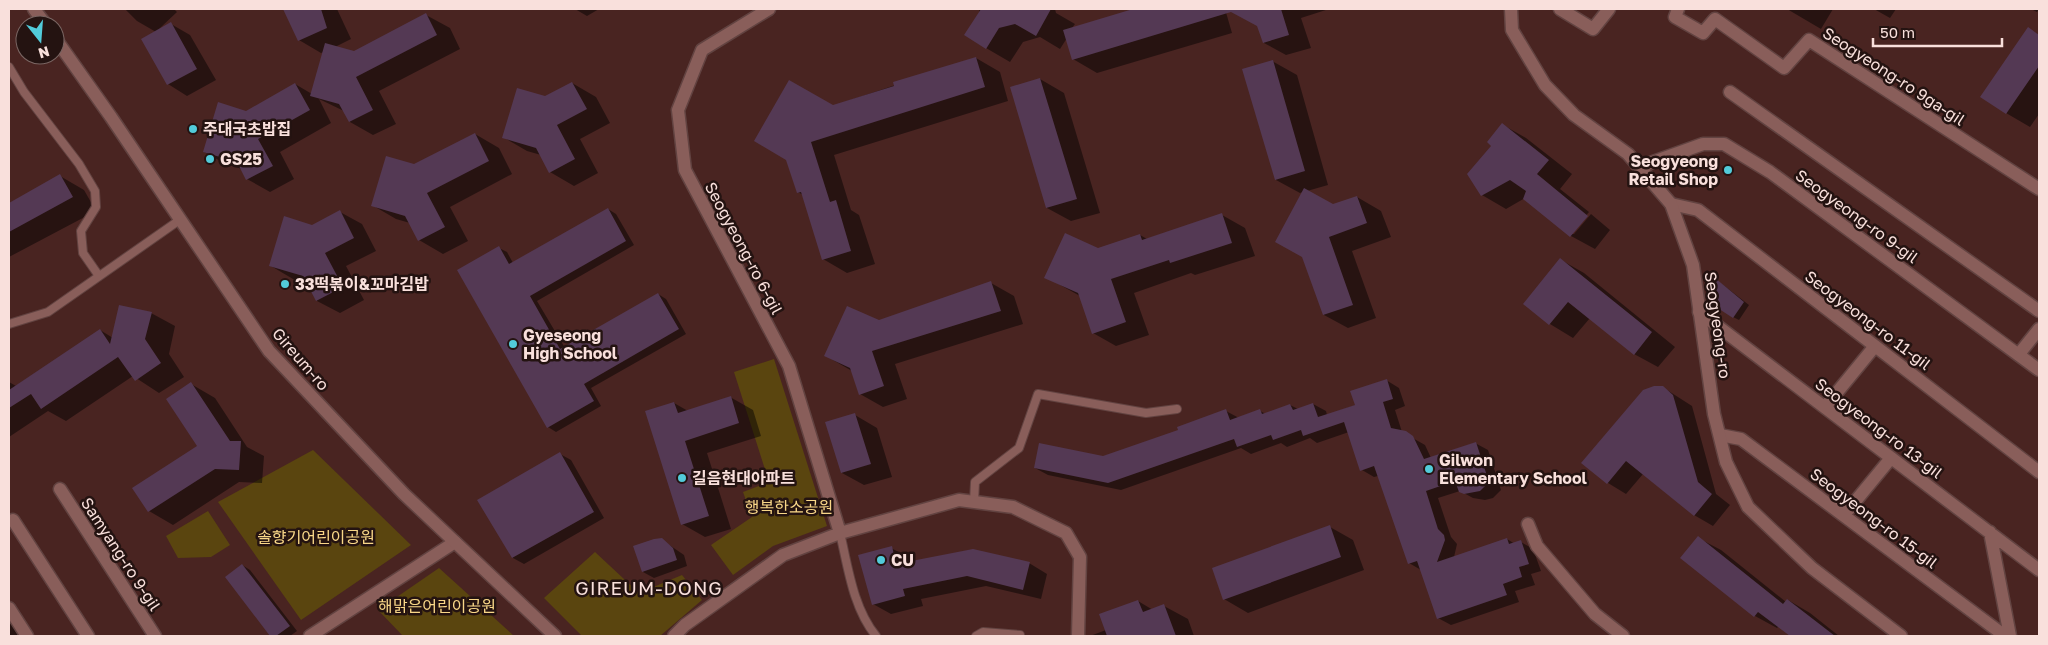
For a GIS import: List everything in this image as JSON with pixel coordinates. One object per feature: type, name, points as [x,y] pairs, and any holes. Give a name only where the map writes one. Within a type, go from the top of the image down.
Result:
[{"type":"street","name":"Seogyeong-ro 6-gil","points":[[769,9],[702,50],[678,110],[685,170],[789,366],[840,533]]},
{"type":"street","name":"Seogyeong-ro","points":[[1511,9],[1512,30],[1545,85],[1574,115],[1628,154],[1671,204],[1692,265],[1714,414],[1726,462],[1748,507],[1812,568],[1901,636]]},
{"type":"street","points":[[1560,9],[1593,29],[1610,9]]},
{"type":"street","name":"Seogyeong-ro 9ga-gil","points":[[1678,9],[1675,17],[1703,33],[1715,19],[1784,68],[1809,40],[2039,189]]},
{"type":"street","name":"Gireum-ro","points":[[65,52],[181,219],[269,351],[404,494],[555,636]]},
{"type":"street","points":[[1730,92],[2039,311]]},
{"type":"street","name":"Seogyeong-ro 9-gil","points":[[1639,167],[1703,144],[1724,144],[1770,172],[2039,370]]},
{"type":"street","name":"Seogyeong-ro 11-gil","points":[[1671,204],[1698,210],[2039,472]]},
{"type":"street","name":"Seogyeong-ro 13-gil","points":[[1700,312],[2039,570]]},
{"type":"street","points":[[2019,354],[2039,329]]},
{"type":"street","points":[[1825,407],[1876,346]]},
{"type":"street","name":"Seogyeong-ro 15-gil","points":[[1720,435],[1741,439],[2005,636]]},
{"type":"street","points":[[1844,515],[1892,458]]},
{"type":"street","name":"Samyang-ro 9-gil","points":[[60,488],[155,636]]},
{"type":"street","points":[[674,636],[685,625],[783,555],[840,533],[959,500],[1013,507],[1066,534],[1080,557],[1078,636]]},
{"type":"street","points":[[13,520],[88,636]]},
{"type":"street","points":[[1528,524],[1536,546],[1595,614],[1623,636]]},
{"type":"street","points":[[1990,532],[2010,636]]},
{"type":"street","points":[[310,636],[455,542]]},
{"type":"street","points":[[9,608],[27,636]]},
{"type":"lane","points":[[9,67],[24,92],[79,164],[95,191],[96,207],[81,231],[83,253],[99,276]]},
{"type":"lane","points":[[9,324],[48,312],[181,219]]},
{"type":"lane","points":[[974,502],[975,482],[1019,448],[1038,394],[1146,413],[1177,410]]},
{"type":"lane","points":[[840,533],[850,579],[867,626],[876,636]]},
{"type":"lane","points":[[976,636],[983,632],[1020,635]]},
{"type":"green space","name":"행복한소공원","points":[[774,359],[827,526],[773,546],[733,575],[711,545],[752,517],[743,492],[769,482],[734,372]]},
{"type":"green space","name":"솔향기어린이공원","points":[[313,450],[411,545],[301,620],[218,502]]},
{"type":"green space","points":[[208,511],[230,545],[211,557],[178,558],[166,536]]},
{"type":"green space","points":[[595,552],[639,593],[682,575],[702,600],[660,636],[582,636],[544,598]]},
{"type":"green space","name":"해맑은어린이공원","points":[[439,568],[514,636],[403,636],[378,610]]},
{"type":"building","points":[[283,9],[321,9],[327,28],[298,41]]},
{"type":"building","points":[[981,9],[1051,9],[1036,36],[1015,24],[999,28],[986,49],[964,35]]},
{"type":"building","points":[[1133,9],[1281,9],[1289,35],[1263,43],[1257,26],[1231,12],[1072,60],[1063,30]]},
{"type":"building","points":[[426,13],[437,35],[356,77],[373,110],[349,122],[339,104],[310,96],[325,43],[354,51]]},
{"type":"building","points":[[171,22],[197,69],[167,85],[141,39]]},
{"type":"building","points":[[2028,27],[2039,35],[2039,66],[2006,114],[1980,97]]},
{"type":"building","points":[[976,57],[985,87],[811,142],[830,202],[836,200],[851,251],[822,260],[801,192],[797,193],[786,160],[754,141],[789,80],[833,105],[894,86],[893,82]]},
{"type":"building","points":[[1273,60],[1305,171],[1275,180],[1242,69]]},
{"type":"building","points":[[1040,78],[1077,199],[1046,208],[1010,87]]},
{"type":"building","points":[[572,82],[587,109],[557,125],[575,159],[549,173],[536,148],[502,138],[517,88],[545,96]]},
{"type":"building","points":[[295,83],[310,110],[258,139],[273,166],[246,180],[237,162],[203,152],[218,102],[246,111]]},
{"type":"building","points":[[1502,123],[1549,160],[1537,174],[1588,216],[1570,237],[1523,199],[1526,191],[1510,180],[1481,196],[1467,174],[1491,146],[1487,142]]},
{"type":"building","points":[[475,133],[489,161],[427,193],[445,227],[418,241],[405,216],[371,206],[386,156],[414,164]]},
{"type":"building","points":[[60,174],[73,197],[9,232],[9,203]]},
{"type":"building","points":[[1304,188],[1333,204],[1357,196],[1367,223],[1329,237],[1353,305],[1323,315],[1302,257],[1275,242]]},
{"type":"building","points":[[608,208],[626,241],[530,296],[560,349],[658,293],[679,329],[584,384],[594,401],[547,428],[457,270],[499,246],[509,264]]},
{"type":"building","points":[[340,210],[354,238],[325,253],[343,287],[316,301],[303,276],[269,266],[284,216],[312,225]]},
{"type":"building","points":[[1222,213],[1232,243],[1170,263],[1169,260],[1111,279],[1126,322],[1092,334],[1078,293],[1044,278],[1065,233],[1098,248],[1140,234],[1142,240]]},
{"type":"building","points":[[1560,258],[1652,332],[1634,355],[1568,302],[1549,325],[1523,304]]},
{"type":"building","points":[[1709,273],[1744,302],[1733,318],[1716,307]]},
{"type":"building","points":[[991,281],[1001,311],[872,351],[884,386],[859,395],[850,368],[824,356],[847,306],[879,320]]},
{"type":"building","points":[[119,305],[152,312],[145,339],[161,363],[135,381],[118,357],[41,409],[31,394],[9,408],[9,390],[100,329],[110,344]]},
{"type":"building","points":[[1387,379],[1393,399],[1383,402],[1391,428],[1406,431],[1413,436],[1424,459],[1476,442],[1489,482],[1480,491],[1464,494],[1459,492],[1455,481],[1426,491],[1438,529],[1444,535],[1445,540],[1437,562],[1507,538],[1509,544],[1521,540],[1529,564],[1519,567],[1522,577],[1503,584],[1507,595],[1437,619],[1417,561],[1408,564],[1374,466],[1360,471],[1344,422],[1303,436],[1301,430],[1273,440],[1271,435],[1237,447],[1234,439],[1108,483],[1034,468],[1039,443],[1103,456],[1178,430],[1177,427],[1226,409],[1230,420],[1260,409],[1262,414],[1290,404],[1293,410],[1313,403],[1318,417],[1355,405],[1350,391]]},
{"type":"building","points":[[191,382],[230,441],[241,441],[239,470],[215,469],[148,512],[132,488],[197,446],[166,399]]},
{"type":"building","points":[[1654,386],[1663,386],[1673,395],[1698,482],[1712,494],[1694,516],[1626,461],[1607,484],[1581,463],[1643,390]]},
{"type":"building","name":"길음현대아파트","points":[[731,396],[739,423],[685,441],[709,516],[681,525],[645,411],[674,402],[678,413]]},
{"type":"building","points":[[855,413],[871,464],[841,473],[825,422]]},
{"type":"building","points":[[560,452],[594,512],[512,558],[477,500]]},
{"type":"building","points":[[1330,525],[1341,557],[1223,600],[1212,568]]},
{"type":"building","points":[[1698,536],[1783,604],[1787,599],[1835,636],[1790,636],[1758,612],[1754,617],[1680,558]]},
{"type":"building","points":[[662,538],[673,548],[677,560],[642,572],[633,546]]},
{"type":"building","points":[[892,546],[896,564],[973,549],[1030,562],[1023,590],[967,576],[903,589],[905,596],[872,605],[858,555]]},
{"type":"building","points":[[242,564],[290,626],[276,636],[270,636],[225,577]]},
{"type":"building","points":[[1138,600],[1143,612],[1164,604],[1176,636],[1107,636],[1099,614]]},
{"type":"place","name":"주대국초밥집","points":[[193,129]]},
{"type":"place","name":"GS25","points":[[210,159]]},
{"type":"place","name":"Seogyeong Retail Shop","points":[[1728,170]]},
{"type":"place","name":"33떡볶이&꼬마김밥","points":[[285,284]]},
{"type":"place","name":"Gyeseong High School","points":[[513,344]]},
{"type":"place","name":"Gilwon Elementary School","points":[[1429,469]]},
{"type":"place","name":"길음현대아파트","points":[[682,478]]},
{"type":"place","name":"CU","points":[[881,560]]},
{"type":"district","name":"GIREUM-DONG","points":[[649,587]]}]
